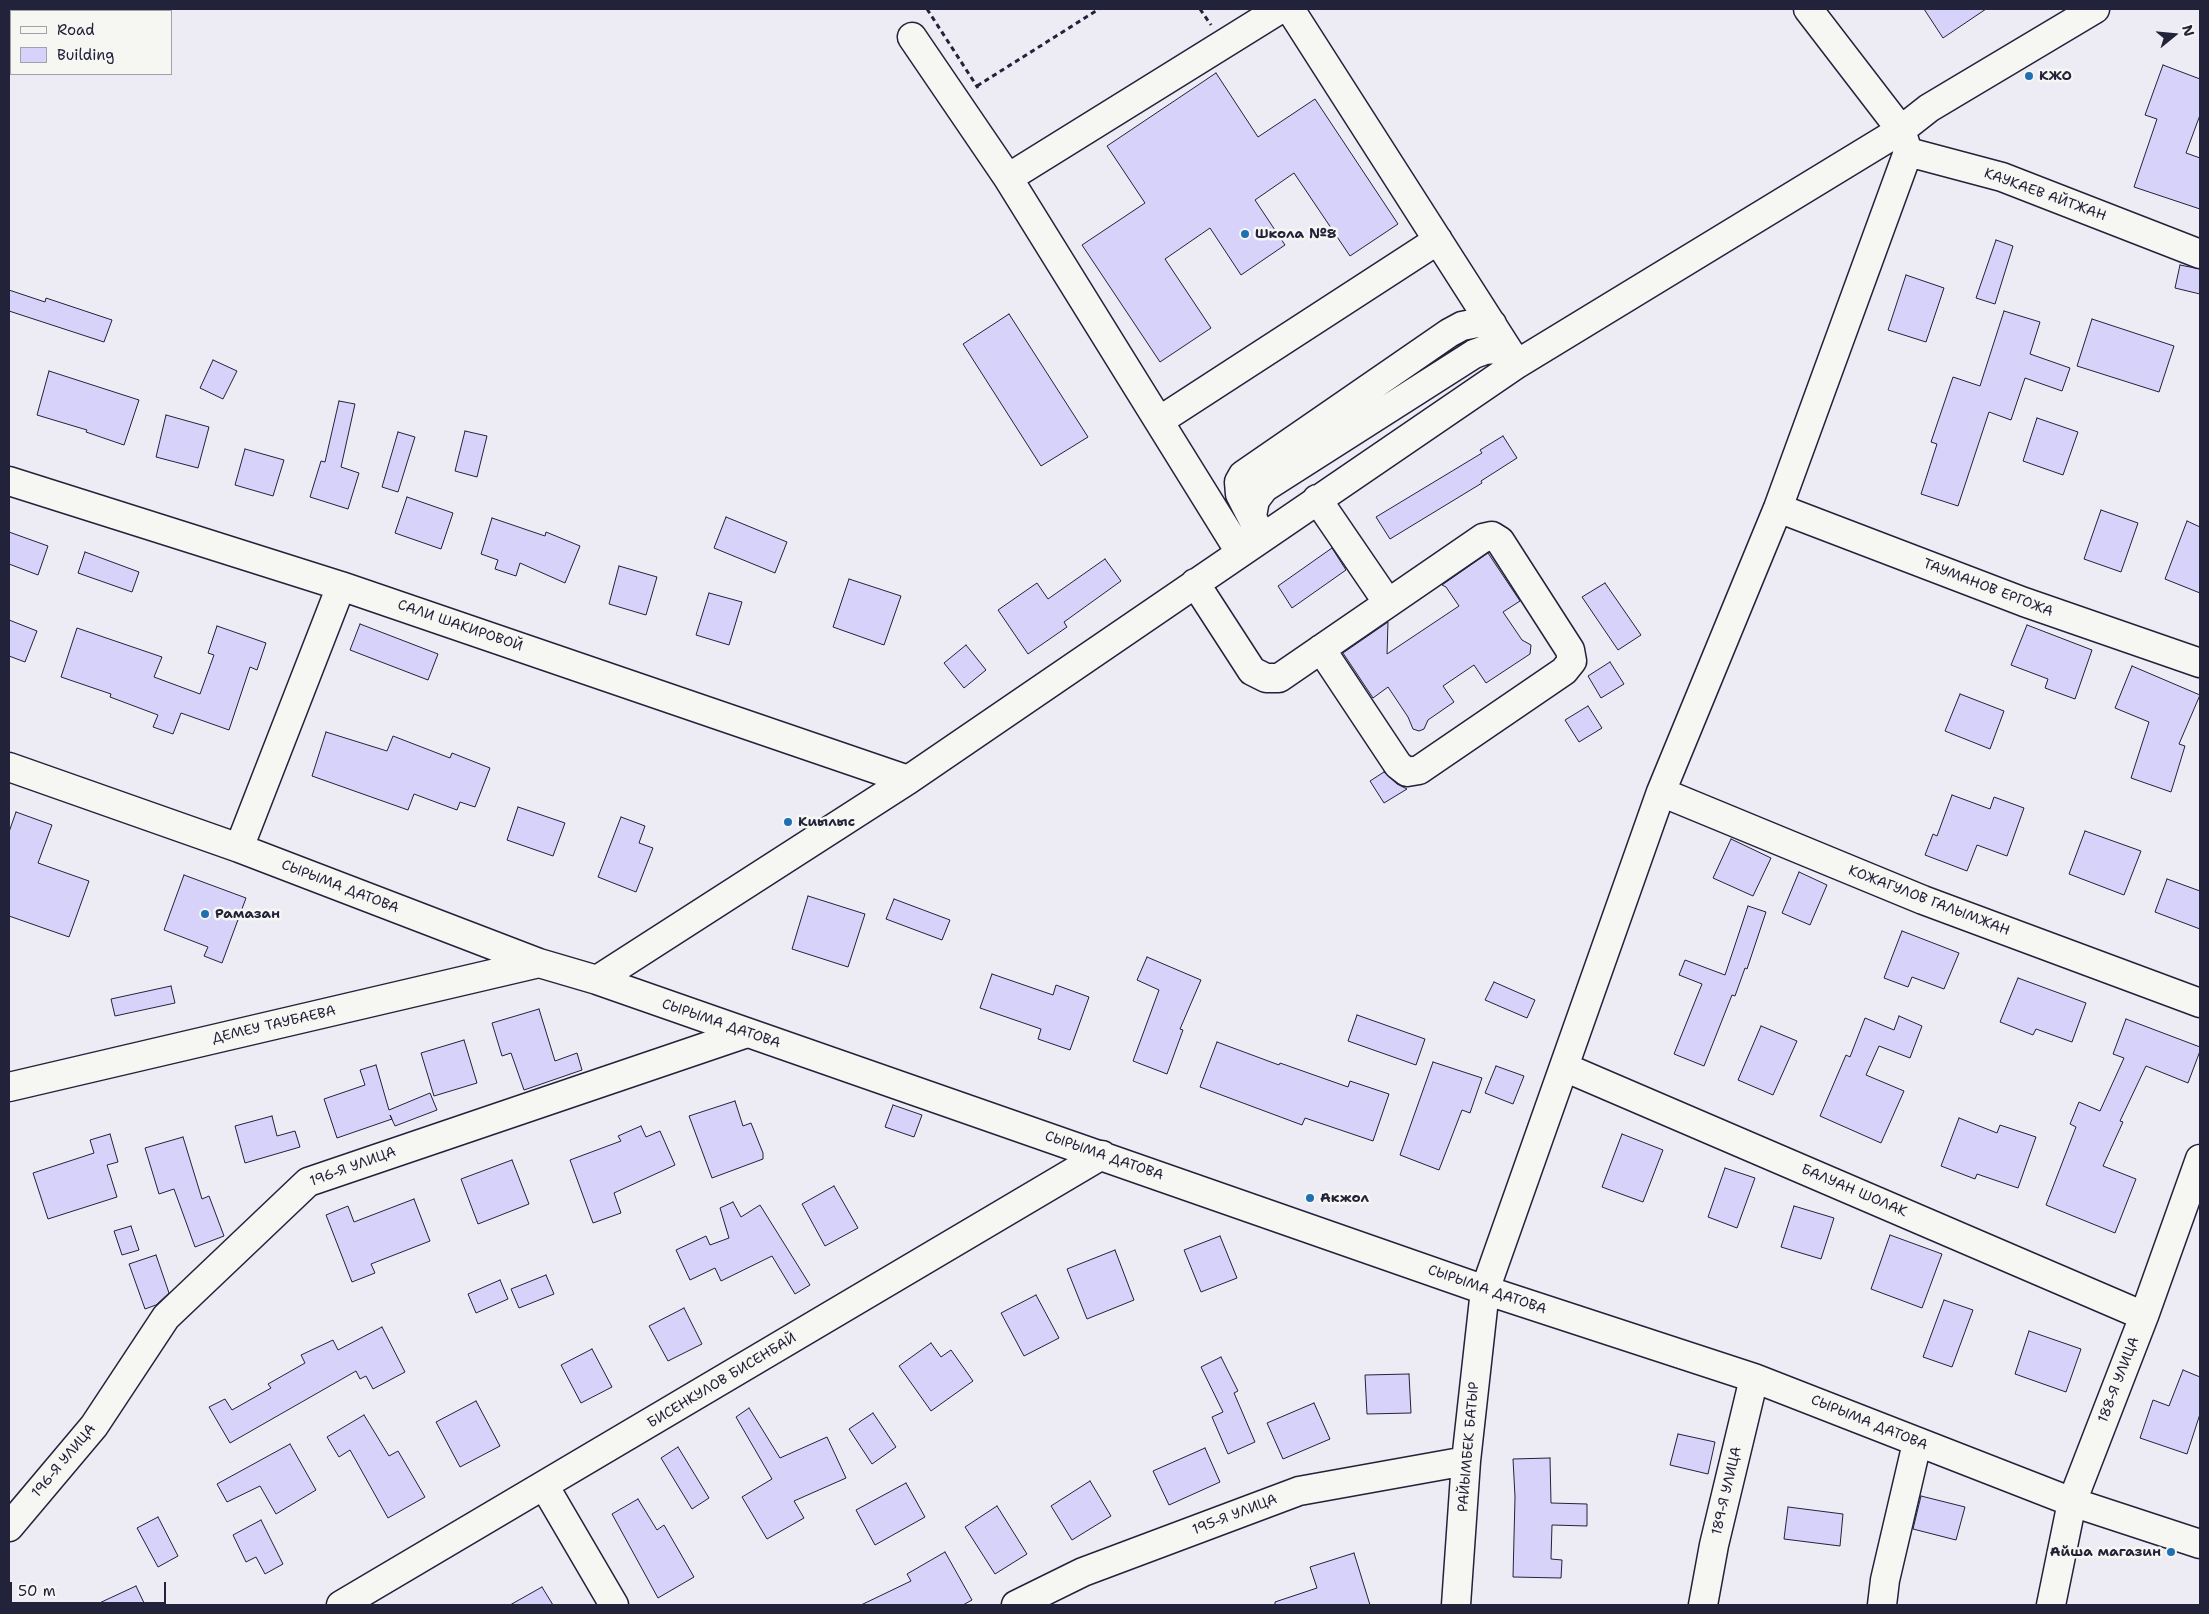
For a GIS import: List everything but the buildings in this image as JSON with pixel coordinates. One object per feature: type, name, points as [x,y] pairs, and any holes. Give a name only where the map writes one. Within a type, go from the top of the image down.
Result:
[{"type":"street","points":[[1008,178],[1280,9]]},
{"type":"street","points":[[1290,9],[1514,359]]},
{"type":"street","points":[[1808,9],[1905,141]]},
{"type":"street","points":[[597,980],[908,780],[1240,552],[1257,526],[1317,499],[1514,359],[1905,141],[1929,108],[2095,9]]},
{"type":"street","points":[[912,37],[1008,178],[1240,552]]},
{"type":"street","name":"КАУКАЕВ АЙТЖАН","points":[[1905,141],[2200,254]]},
{"type":"street","name":"РАЙЫМБЕК БАТЫР","points":[[1456,1605],[1466,1461],[1485,1290],[1661,792],[1778,508],[1905,141]]},
{"type":"street","points":[[1159,422],[1438,240]]},
{"type":"street","points":[[1257,526],[1240,494],[1239,482],[1243,475],[1449,333],[1462,326],[1476,323],[1492,324]]},
{"type":"street","points":[[1257,526],[1255,500],[1264,488],[1474,354],[1494,350],[1514,359]]},
{"type":"street","name":"САЛИ ШАКИРОВОЙ","points":[[9,481],[341,586],[908,780]]},
{"type":"street","points":[[1317,499],[1388,603]]},
{"type":"street","name":"ТАУМАНОВ ЕРГОЖА","points":[[1778,508],[2024,602],[2200,663]]},
{"type":"street","points":[[1195,583],[1252,671],[1266,678],[1279,678],[1321,649],[1388,603],[1483,538],[1492,536],[1500,541],[1517,566],[1570,650],[1572,660],[1564,671],[1419,770],[1407,772],[1398,765],[1321,649]]},
{"type":"street","points":[[239,848],[341,586]]},
{"type":"street","name":"СЫРЫМА ДАТОВА","points":[[9,767],[239,848],[539,963],[597,980],[1485,1290],[1754,1378],[2072,1502],[2200,1544]]},
{"type":"street","name":"КОЖАГУЛОВ ГАЛЫМЖАН","points":[[1661,792],[1923,900],[2200,1003]]},
{"type":"street","name":"ДЕМЕУ ТАУБАЕВА","points":[[9,1087],[539,963]]},
{"type":"street","name":"196-Я УЛИЦА","points":[[9,1526],[94,1426],[166,1317],[308,1182],[747,1033]]},
{"type":"street","name":"БАЛУАН ШОЛАК","points":[[1564,1067],[2144,1316]]},
{"type":"street","name":"БИСЕНКУЛОВ БИСЕНБАЙ","points":[[341,1605],[545,1487],[1102,1155]]},
{"type":"street","name":"188-Я УЛИЦА","points":[[2050,1605],[2072,1502],[2144,1316],[2200,1159]]},
{"type":"street","name":"189-Я УЛИЦА","points":[[1703,1605],[1714,1545],[1754,1378]]},
{"type":"street","points":[[1882,1605],[1917,1443]]},
{"type":"street","name":"195-Я УЛИЦА","points":[[1016,1605],[1083,1572],[1298,1491],[1466,1461]]},
{"type":"street","points":[[545,1487],[614,1605]]},
{"type":"path","points":[[927,9],[982,94]]},
{"type":"path","points":[[977,86],[1099,9]]},
{"type":"place","name":"КЖО","points":[[2029,76]]},
{"type":"place","name":"Школа №8","points":[[1245,234]]},
{"type":"place","name":"Киылыс","points":[[788,822]]},
{"type":"place","name":"Рамазан","points":[[205,914]]},
{"type":"place","name":"Акжол","points":[[1310,1198]]},
{"type":"place","name":"Айша магазин","points":[[2171,1552]]}]
